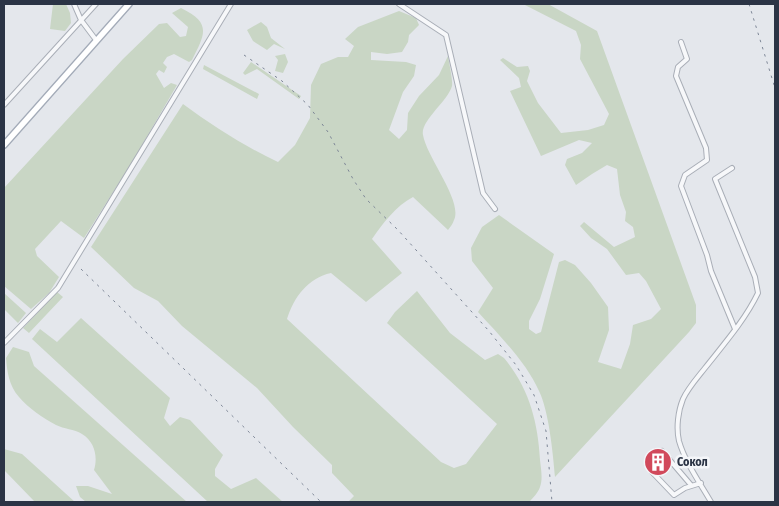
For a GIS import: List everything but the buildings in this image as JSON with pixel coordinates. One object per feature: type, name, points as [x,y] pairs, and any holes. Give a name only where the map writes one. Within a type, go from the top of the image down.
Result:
[{"type":"main road","points":[[4,145],[129,4]]},
{"type":"street","points":[[74,4],[81,20],[96,40]]},
{"type":"street","points":[[4,104],[96,4]]},
{"type":"street","points":[[4,343],[58,288],[231,4]]},
{"type":"street","points":[[399,4],[446,35],[483,194],[495,209]]},
{"type":"street","points":[[681,42],[687,59],[678,67],[676,76],[706,148],[707,160],[685,175],[681,186],[707,255],[711,271],[735,329]]},
{"type":"street","points":[[710,502],[683,451],[679,439],[679,412],[684,398],[693,383],[735,329],[758,293],[755,277],[715,179],[732,168]]},
{"type":"street","points":[[662,451],[691,486]]},
{"type":"street","points":[[652,472],[674,495],[701,483]]},
{"type":"green space","points":[[53,4],[66,4],[70,13],[71,23],[65,31],[50,29]]},
{"type":"green space","points":[[523,4],[548,4],[597,31],[696,305],[696,323],[689,332],[555,477],[548,421],[534,380],[520,359],[478,312],[493,288],[472,261],[471,248],[482,227],[499,215],[554,254],[540,299],[529,321],[529,329],[536,334],[541,332],[559,262],[565,260],[575,265],[608,307],[609,330],[598,362],[621,369],[630,344],[633,325],[651,319],[661,309],[646,281],[639,273],[626,275],[607,249],[591,238],[580,226],[584,222],[614,247],[635,237],[633,227],[625,221],[626,212],[620,195],[617,169],[607,165],[576,185],[565,165],[567,159],[582,153],[592,143],[579,140],[541,156],[510,91],[521,87],[519,78],[500,60],[503,58],[517,67],[528,66],[530,71],[527,81],[538,103],[561,133],[588,130],[604,125],[609,114],[580,59],[581,45],[576,31]]},
{"type":"green space","points":[[181,8],[191,13],[202,24],[202,36],[197,51],[189,62],[174,54],[167,57],[163,63],[167,67],[164,73],[159,70],[156,74],[164,88],[171,83],[177,85],[131,164],[84,238],[61,221],[35,249],[37,256],[59,277],[49,293],[31,309],[4,286],[4,188],[123,59],[159,24],[167,23],[180,37],[186,36],[188,27],[172,13]]},
{"type":"green space","points":[[399,11],[416,18],[419,25],[409,35],[408,42],[402,52],[387,54],[371,52],[371,60],[406,62],[416,65],[414,76],[403,92],[389,130],[399,139],[407,130],[408,113],[419,96],[439,75],[448,56],[452,86],[430,117],[423,129],[423,135],[454,202],[454,221],[448,230],[413,197],[395,210],[372,239],[402,273],[366,302],[331,273],[315,279],[298,296],[287,319],[441,462],[454,468],[466,464],[497,424],[387,323],[395,312],[417,291],[450,333],[485,360],[498,354],[504,358],[520,381],[531,406],[537,432],[542,474],[539,489],[529,502],[348,502],[354,496],[332,473],[332,465],[257,388],[182,326],[158,301],[134,288],[91,247],[183,104],[229,135],[278,162],[295,145],[310,118],[311,85],[321,64],[338,57],[348,57],[354,46],[345,39],[358,27]]},
{"type":"green space","points":[[261,22],[267,27],[271,38],[285,49],[274,44],[267,50],[253,41],[247,30]]},
{"type":"green space","points":[[285,54],[288,62],[283,73],[275,71],[278,60],[275,56]]},
{"type":"green space","points":[[251,62],[301,96],[299,99],[257,69],[245,75],[243,73]]},
{"type":"green space","points":[[204,65],[259,94],[257,99],[203,69]]},
{"type":"green space","points":[[57,292],[63,297],[29,333],[23,328]]},
{"type":"green space","points":[[4,293],[26,313],[18,323],[4,309]]},
{"type":"green space","points":[[81,318],[170,398],[164,418],[170,426],[180,417],[190,420],[223,455],[215,469],[215,476],[231,489],[256,478],[283,502],[208,502],[32,339],[40,329],[57,342]]},
{"type":"green space","points":[[13,347],[29,352],[34,366],[187,502],[86,502],[80,497],[76,486],[88,486],[112,494],[94,470],[96,460],[93,445],[82,434],[59,426],[41,416],[19,397],[11,383],[6,363],[6,358]]},
{"type":"green space","points":[[4,449],[22,454],[75,502],[35,502],[4,470]]},
{"type":"railway","points":[[749,4],[775,88]]},
{"type":"railway","points":[[244,55],[282,81],[308,105],[328,132],[366,199],[398,230],[489,331],[516,365],[534,395],[546,431],[552,502]]},
{"type":"railway","points":[[81,269],[321,502]]},
{"type":"place","name":"Сокол","points":[[658,462]]}]
